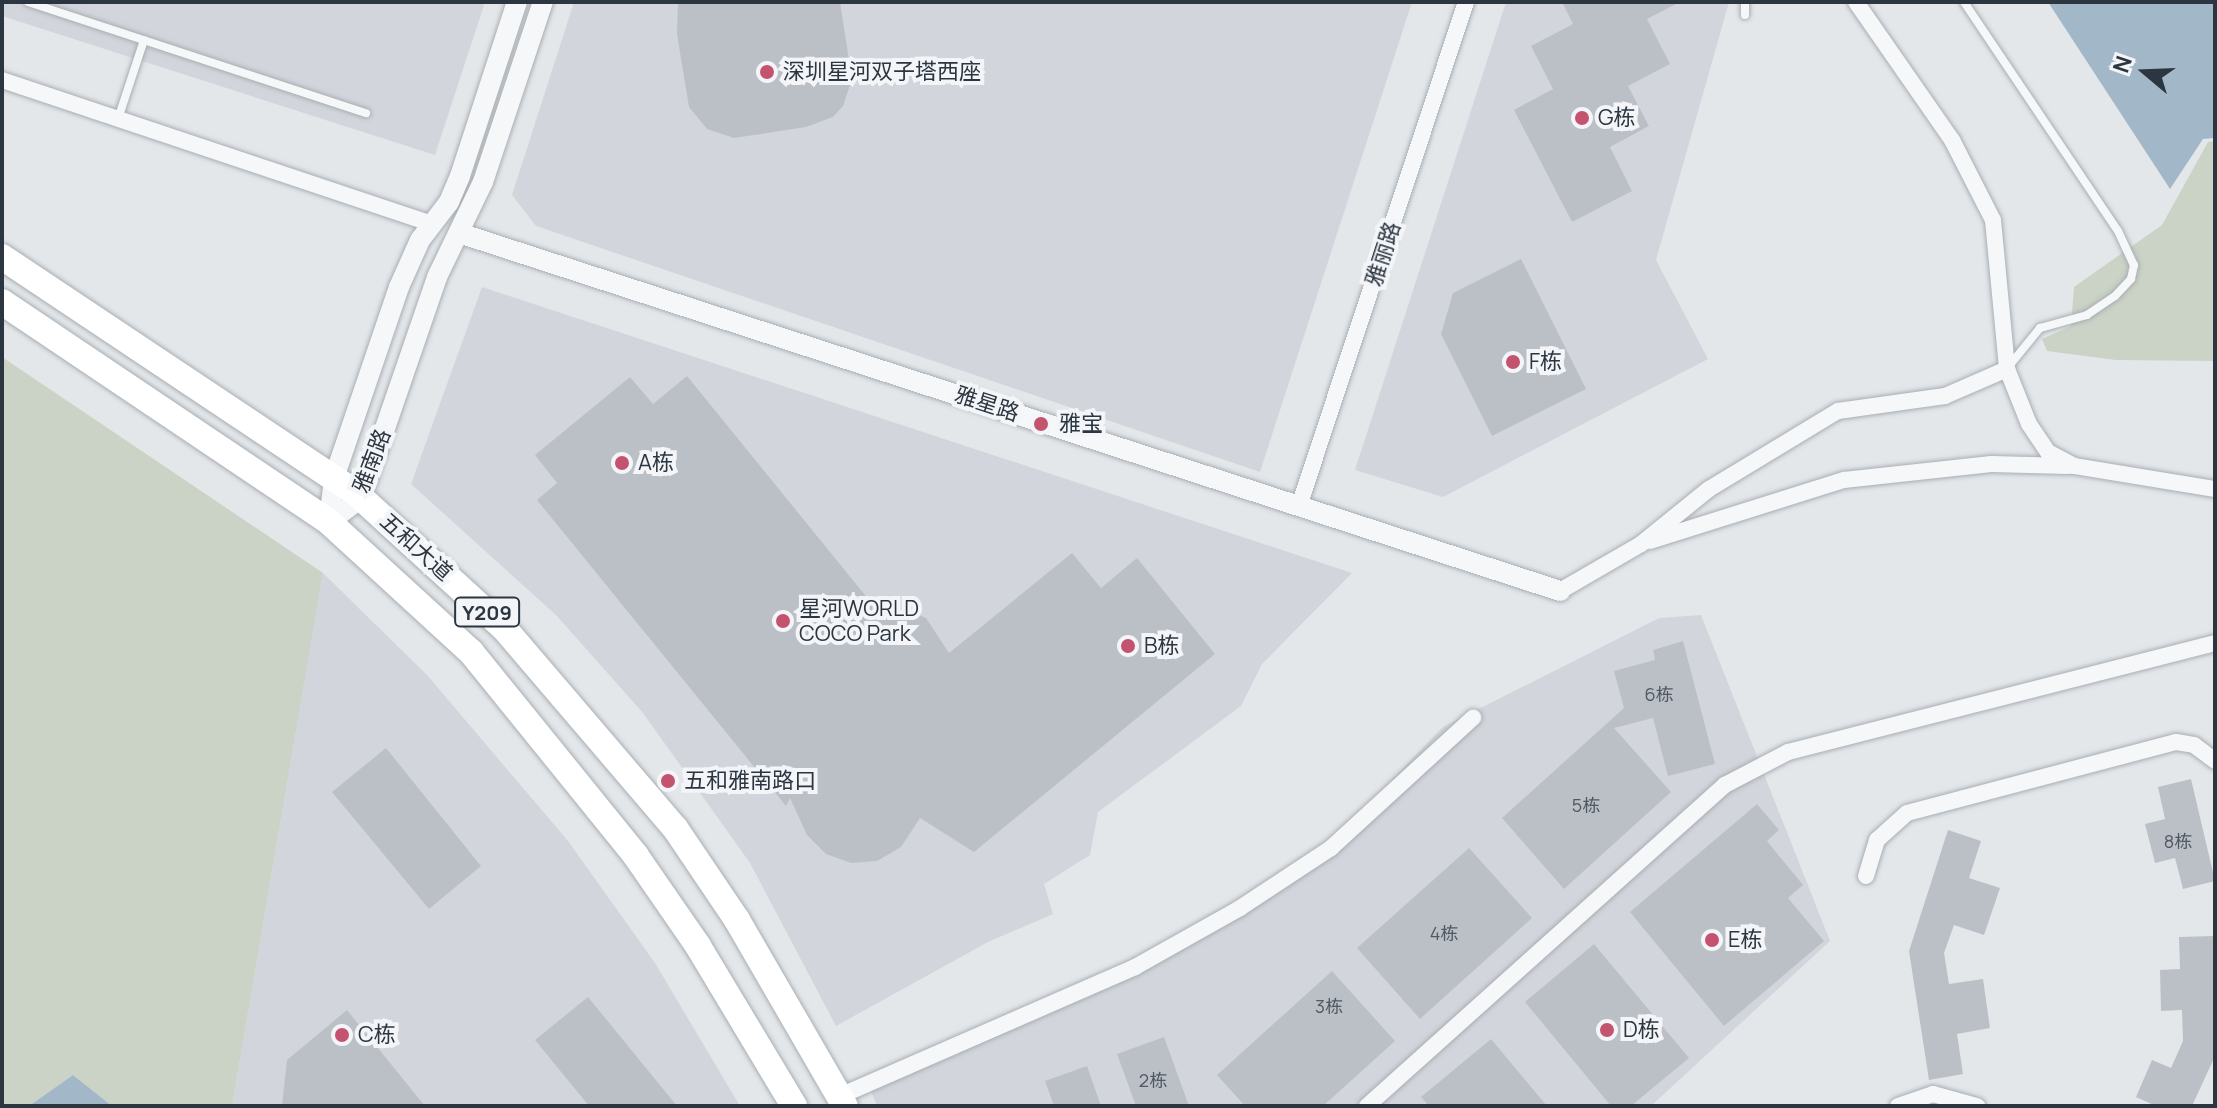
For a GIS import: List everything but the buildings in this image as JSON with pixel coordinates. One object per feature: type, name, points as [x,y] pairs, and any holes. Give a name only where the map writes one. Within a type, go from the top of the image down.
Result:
[{"type":"main road","name":"五和大道","points":[[2,257],[334,478],[361,498],[504,628],[675,828],[737,920],[842,1101]]},
{"type":"main road","name":"五和大道","points":[[2,302],[329,522],[471,652],[556,754],[698,946],[794,1106]]},
{"type":"street","name":"雅南路","points":[[329,522],[334,478],[404,274],[460,176],[517,2]]},
{"type":"street","name":"雅南路","points":[[329,522],[361,498],[437,277],[483,182],[543,2]]},
{"type":"street","name":"雅丽路","points":[[1299,506],[1466,2]]},
{"type":"street","points":[[1856,2],[1952,140],[1987,207],[2002,284],[2007,369],[2029,424],[2048,452],[2074,466]]},
{"type":"street","points":[[2,80],[432,224]]},
{"type":"street","name":"雅星路","points":[[459,233],[1560,591]]},
{"type":"street","points":[[1560,591],[1641,544],[1709,489],[1838,411],[1945,396],[2007,369]]},
{"type":"street","points":[[1641,544],[1844,480],[1991,464],[2074,466],[2215,489]]},
{"type":"street","points":[[1367,1106],[1725,785],[1788,752],[2215,643]]},
{"type":"street","points":[[842,1101],[1135,967],[1240,908],[1331,848],[1473,718]]},
{"type":"street","points":[[1866,876],[1877,840],[1907,813],[2176,742],[2194,745],[2215,761]]},
{"type":"street","points":[[1898,1106],[1933,1094],[1977,1106]]},
{"type":"lane","points":[[28,2],[366,113]]},
{"type":"lane","points":[[1745,2],[1745,15]]},
{"type":"lane","points":[[1964,2],[2118,231],[2134,265],[2131,279],[2115,296],[2087,315],[2040,328],[2007,369]]},
{"type":"lane","points":[[118,119],[144,40]]},
{"type":"shaded area","points":[[2,2],[485,2],[435,155],[2,16]]},
{"type":"shaded area","points":[[574,2],[1412,2],[1260,472],[536,226],[512,195]]},
{"type":"shaded area","points":[[1506,2],[1729,2],[1656,260],[1708,359],[1443,497],[1355,470]]},
{"type":"shaded area","points":[[482,287],[1352,573],[1262,664],[1241,706],[1098,812],[1090,855],[1044,884],[1053,914],[988,942],[836,1026],[750,863],[643,713],[556,615],[411,484]]},
{"type":"shaded area","points":[[323,573],[427,675],[568,841],[655,963],[740,1106],[232,1106]]},
{"type":"shaded area","points":[[1701,615],[1830,941],[1651,1106],[877,1106],[870,1088],[1292,882],[1443,727],[1659,618]]},
{"type":"green space","points":[[2215,141],[2215,361],[2116,360],[2047,351],[2042,339],[2071,326],[2074,287],[2162,225],[2208,142]]},
{"type":"green space","points":[[2,357],[323,573],[232,1106],[112,1106],[73,1075],[29,1106],[2,1106]]},
{"type":"water","points":[[2048,2],[2215,2],[2215,138],[2203,139],[2170,189]]},
{"type":"water","points":[[73,1075],[112,1106],[29,1106]]},
{"type":"place","name":"深圳星河双子塔西座","points":[[767,72]]},
{"type":"place","name":"G栋","points":[[1582,118]]},
{"type":"place","name":"F栋","points":[[1513,362]]},
{"type":"place","name":"雅宝","points":[[1041,424]]},
{"type":"place","name":"A栋","points":[[622,463]]},
{"type":"place","name":"星河WORLD COCO Park","points":[[783,621]]},
{"type":"place","name":"B栋","points":[[1128,646]]},
{"type":"place","name":"五和雅南路口","points":[[668,781]]},
{"type":"place","name":"E栋","points":[[1712,940]]},
{"type":"place","name":"D栋","points":[[1607,1030]]},
{"type":"place","name":"C栋","points":[[342,1035]]}]
